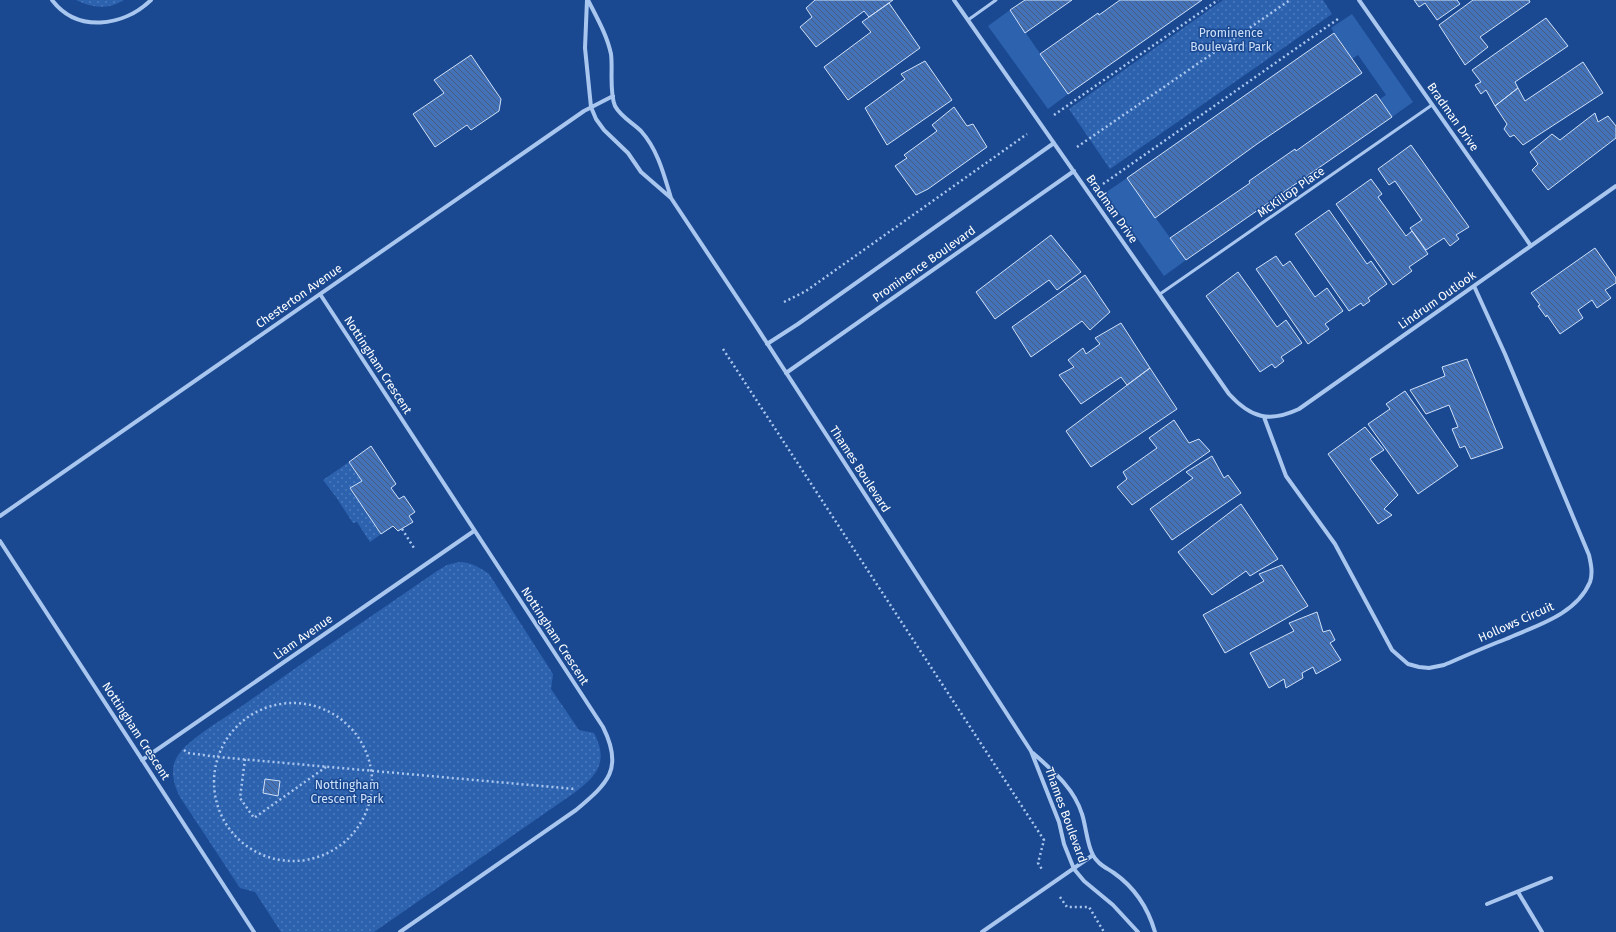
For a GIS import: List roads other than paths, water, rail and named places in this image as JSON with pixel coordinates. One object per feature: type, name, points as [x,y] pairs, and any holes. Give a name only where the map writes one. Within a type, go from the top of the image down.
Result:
[{"type":"street","points":[[52,0],[68,15],[83,22],[97,23],[116,21],[132,13],[151,0]]},
{"type":"street","name":"Thames Boulevard","points":[[588,0],[606,37],[611,54],[612,96],[615,105],[620,112],[641,131],[652,147],[663,171],[671,198]]},
{"type":"street","name":"Thames Boulevard","points":[[588,0],[585,48],[591,106],[596,119],[604,130],[628,153],[641,172],[671,198],[1031,751],[1059,822],[1064,844],[1074,869],[1084,881],[1113,905],[1138,932]]},
{"type":"street","name":"Bradman Drive","points":[[954,0],[1229,394],[1245,409],[1264,417]]},
{"type":"street","name":"Bradman Drive","points":[[1359,0],[1532,246]]},
{"type":"street","name":"Chesterton Avenue","points":[[0,516],[591,106],[612,96]]},
{"type":"street","name":"Prominence Boulevard","points":[[767,344],[798,324],[1054,143]]},
{"type":"street","name":"Prominence Boulevard","points":[[786,373],[1074,172]]},
{"type":"street","name":"Lindrum Outlook","points":[[1264,417],[1276,417],[1299,409],[1616,186]]},
{"type":"street","name":"Hollows Circuit","points":[[1264,417],[1286,476],[1335,544],[1392,650],[1408,664],[1419,668],[1444,665],[1543,623],[1560,614],[1579,598],[1590,581],[1592,569],[1589,555],[1505,354],[1474,286]]},
{"type":"street","name":"Nottingham Crescent","points":[[320,294],[603,727],[611,745],[613,758],[611,770],[606,782],[599,791],[569,814],[400,932]]},
{"type":"street","name":"Liam Avenue","points":[[142,760],[474,531]]},
{"type":"street","name":"Nottingham Crescent","points":[[0,541],[254,932]]},
{"type":"street","name":"Thames Boulevard","points":[[1031,751],[1062,779],[1073,795],[1082,813],[1093,855],[1099,863],[1130,886],[1142,901],[1154,932]]},
{"type":"street","points":[[982,932],[1093,855]]},
{"type":"street","points":[[1486,904],[1551,878]]},
{"type":"street","points":[[1518,892],[1542,932]]},
{"type":"lane","points":[[968,20],[996,0]]},
{"type":"lane","name":"McKillop Place","points":[[1160,294],[1432,105]]},
{"type":"park label","name":"Prominence Boulevard Park","points":[[1231,40]]},
{"type":"park label","name":"Nottingham Crescent Park","points":[[347,792]]}]
